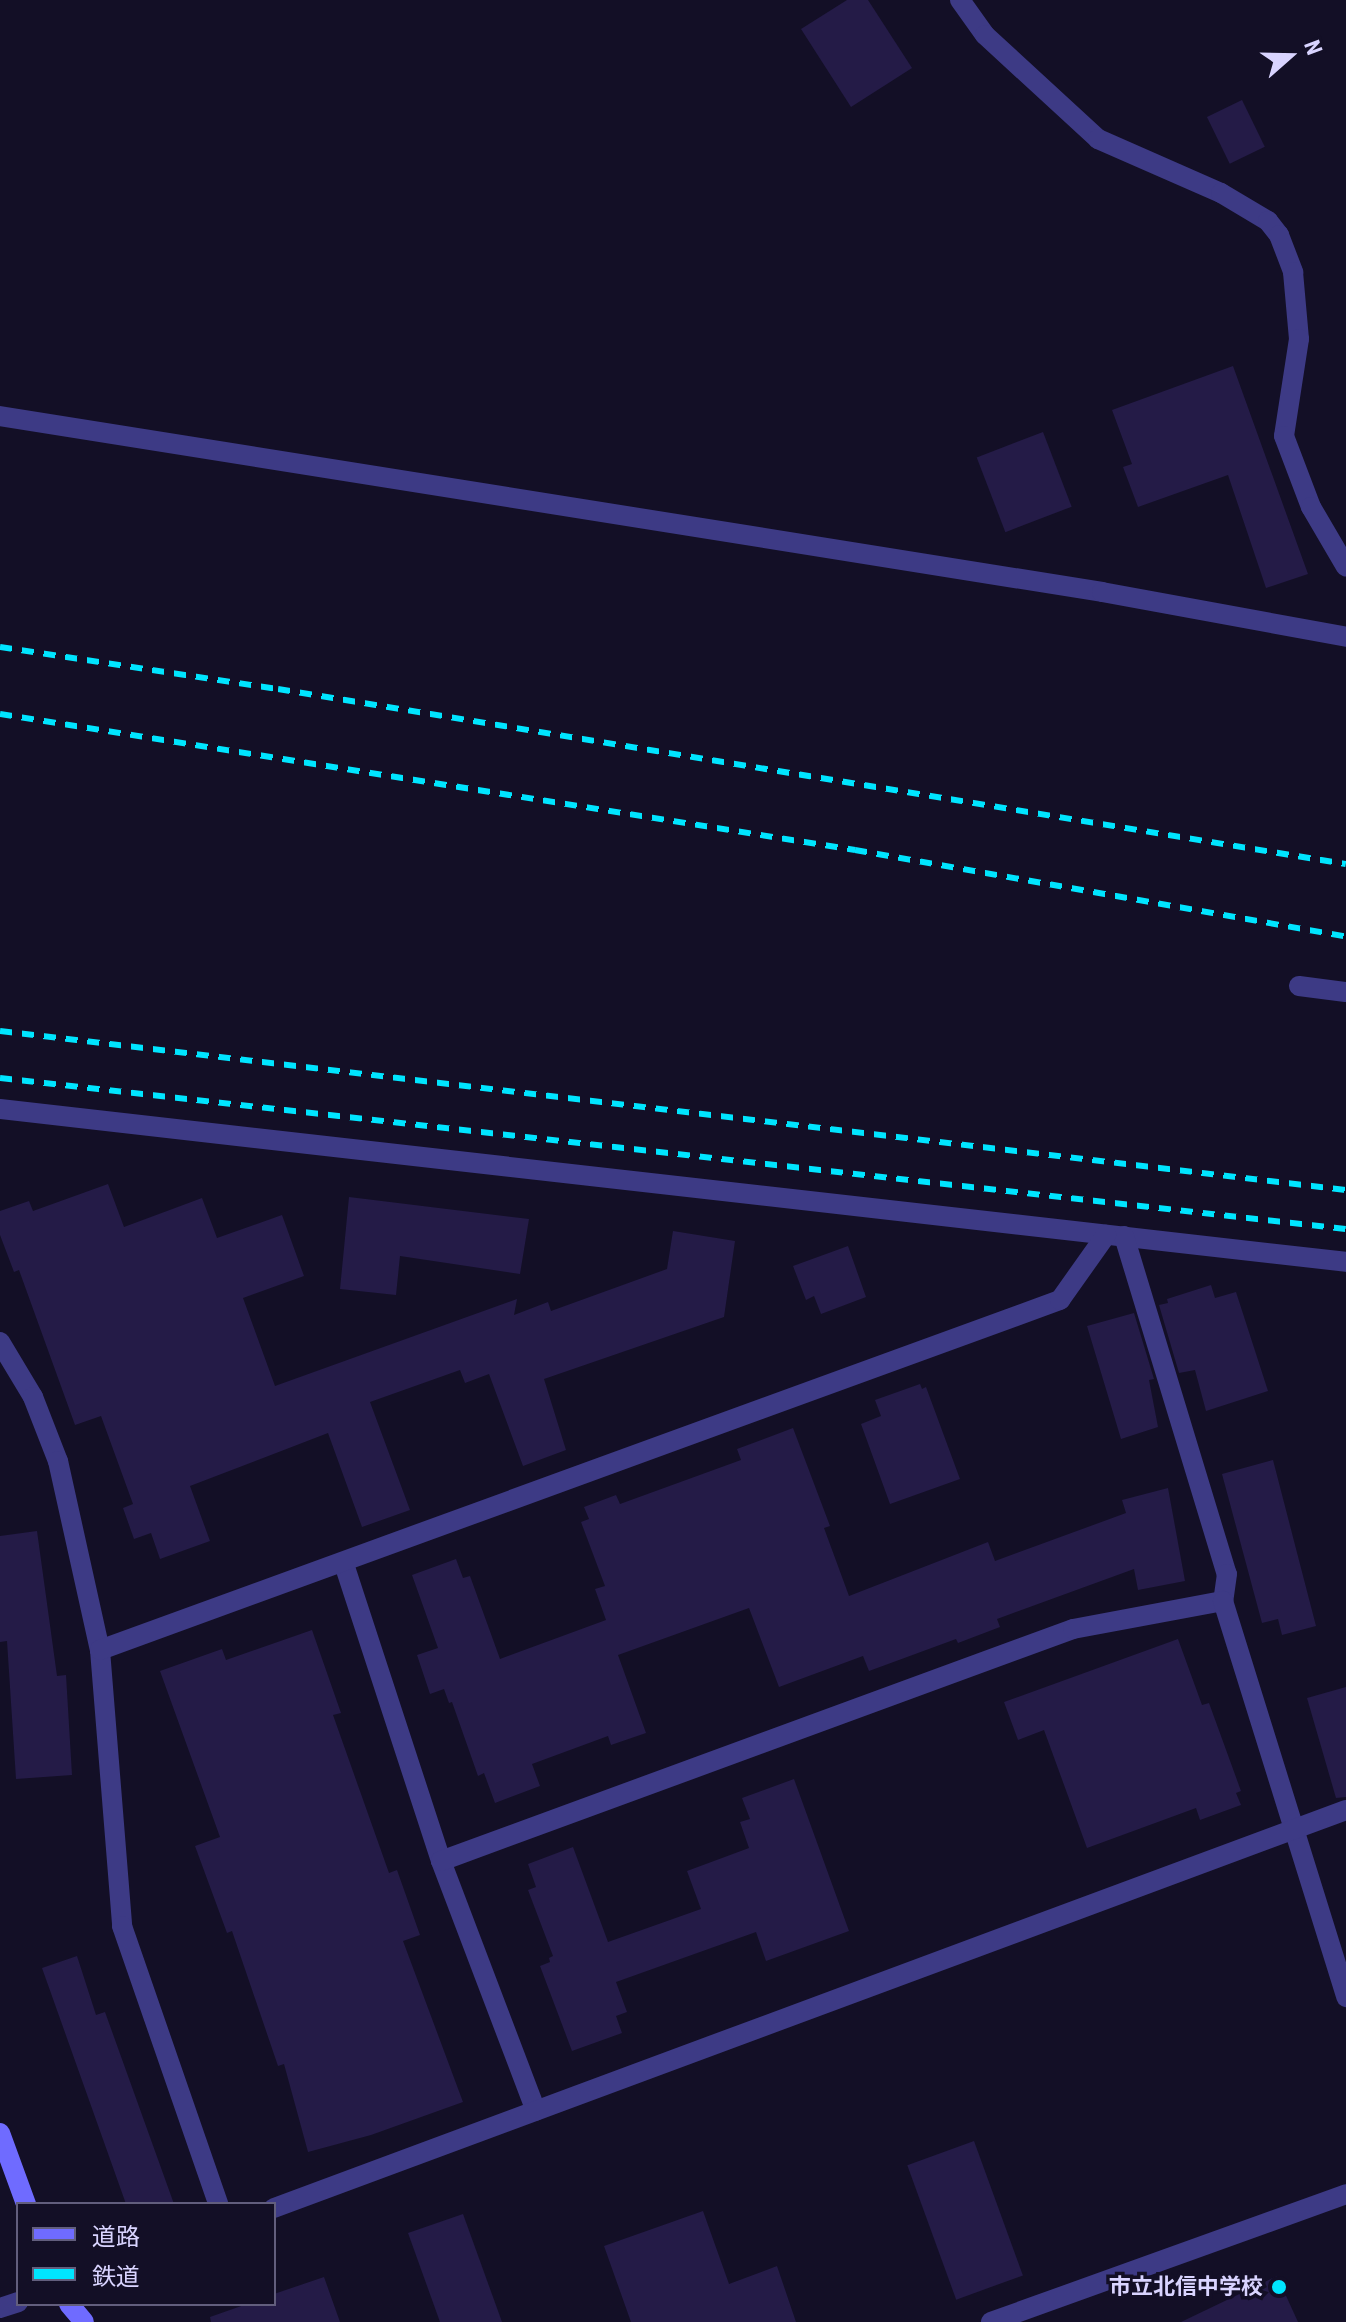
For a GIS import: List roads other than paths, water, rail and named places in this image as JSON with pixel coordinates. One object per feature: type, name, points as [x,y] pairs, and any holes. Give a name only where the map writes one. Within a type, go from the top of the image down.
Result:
[{"type":"main road","points":[[0,2133],[25,2202]]},
{"type":"main road","points":[[71,2306],[84,2322]]},
{"type":"street","points":[[960,0],[985,35],[1098,139],[1221,193],[1268,221],[1279,235],[1293,272],[1299,339],[1284,436],[1311,507],[1346,567]]},
{"type":"street","points":[[0,416],[1086,589],[1346,637]]},
{"type":"street","points":[[1299,986],[1346,992]]},
{"type":"street","points":[[0,1109],[1346,1262]]},
{"type":"street","points":[[100,1650],[344,1564],[1060,1300],[1115,1236]]},
{"type":"street","points":[[1115,1236],[1227,1574],[1223,1601],[1346,1997]]},
{"type":"street","points":[[0,1342],[33,1397],[58,1461],[100,1650],[122,1926],[217,2202]]},
{"type":"street","points":[[344,1564],[441,1861],[536,2111]]},
{"type":"street","points":[[441,1861],[1073,1629],[1223,1601]]},
{"type":"street","points":[[276,2207],[1346,1810]]},
{"type":"street","points":[[991,2322],[1346,2194]]},
{"type":"railway","points":[[0,647],[278,689],[1346,864]]},
{"type":"railway","points":[[0,714],[855,850],[1346,937]]},
{"type":"railway","points":[[0,1031],[1346,1190]]},
{"type":"railway","points":[[0,1078],[1346,1229]]},
{"type":"place","name":"市立北信中学校","points":[[1279,2287]]}]
